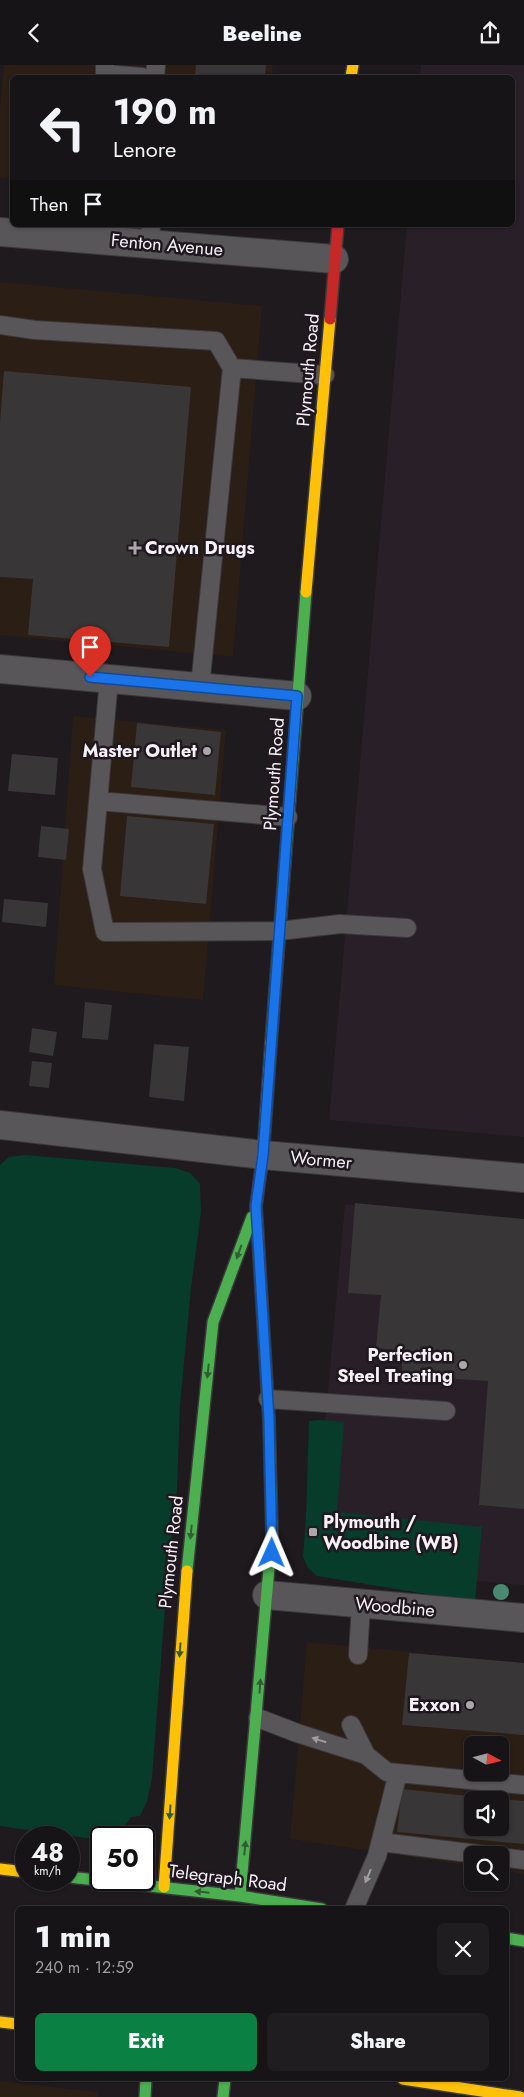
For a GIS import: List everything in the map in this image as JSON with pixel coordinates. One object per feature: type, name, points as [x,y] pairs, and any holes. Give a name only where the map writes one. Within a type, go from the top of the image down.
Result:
[{"type":"main road","name":"Plymouth Road","points":[[239,1906],[258,1718],[272,1534],[268,1399],[256,1206],[263,1155],[297,696],[338,227]]},
{"type":"main road","name":"Plymouth Road","points":[[163,1902],[184,1601],[213,1322],[256,1206]]},
{"type":"main road","points":[[0,1869],[15,1871]]},
{"type":"main road","name":"Telegraph Road","points":[[80,1878],[240,1896],[303,1906]]},
{"type":"main road","points":[[509,1938],[524,1941]]},
{"type":"main road","points":[[0,2022],[15,2024]]},
{"type":"main road","points":[[145,2097],[146,2081]]},
{"type":"main road","points":[[223,2097],[224,2081]]},
{"type":"main road","points":[[416,2081],[520,2097]]},
{"type":"street","name":"Fenton Avenue","points":[[0,232],[151,235],[334,259]]},
{"type":"street","points":[[0,669],[297,696]]},
{"type":"street","name":"Wormer","points":[[0,1125],[263,1155],[524,1178]]},
{"type":"street","name":"Woodbine","points":[[267,1595],[361,1605],[524,1618]]},
{"type":"lane","points":[[105,65],[105,74],[117,75]]},
{"type":"lane","points":[[0,325],[35,330],[216,341],[232,368],[200,687]]},
{"type":"lane","points":[[232,368],[325,375]]},
{"type":"lane","points":[[108,679],[92,869],[105,932],[279,931],[340,924],[407,928]]},
{"type":"lane","points":[[98,801],[288,817]]},
{"type":"lane","points":[[268,1399],[446,1411]]},
{"type":"lane","points":[[358,1655],[361,1605]]},
{"type":"lane","points":[[258,1718],[297,1733],[366,1755],[387,1772],[524,1785]]},
{"type":"lane","points":[[351,1725],[366,1755]]},
{"type":"lane","points":[[355,1906],[381,1842],[398,1773]]},
{"type":"lane","points":[[381,1842],[464,1852]]},
{"type":"lane","points":[[509,1858],[524,1860]]},
{"type":"shaded area","points":[[4,65],[273,65],[272,75],[10,75],[10,179],[0,178],[0,109]]},
{"type":"shaded area","points":[[421,65],[524,65],[524,1137],[329,1120],[407,227],[515,227],[515,75],[420,75]]},
{"type":"shaded area","points":[[0,282],[262,306],[233,657],[0,635]]},
{"type":"shaded area","points":[[73,716],[226,730],[203,1000],[54,985]]},
{"type":"shaded area","points":[[345,1204],[524,1220],[524,1585],[312,1567]]},
{"type":"shaded area","points":[[307,1642],[524,1663],[524,1874],[509,1872],[509,1846],[464,1846],[464,1865],[290,1839]]},
{"type":"shaded area","points":[[0,2081],[98,2092],[98,2097],[0,2097]]},
{"type":"green space","points":[[25,1155],[175,1168],[190,1173],[200,1184],[201,1212],[191,1288],[180,1405],[177,1490],[168,1568],[152,1778],[147,1801],[140,1816],[131,1817],[124,1826],[90,1826],[90,1838],[80,1837],[80,1826],[15,1826],[15,1828],[0,1826],[0,1165],[9,1157]]},
{"type":"green space","points":[[309,1421],[344,1422],[337,1512],[482,1527],[475,1602],[317,1576],[308,1568],[303,1557]]},
{"type":"building","points":[[196,65],[266,65],[265,75],[195,75]]},
{"type":"building","points":[[4,371],[191,387],[169,647],[28,635],[33,579],[0,577],[0,422]]},
{"type":"building","points":[[137,723],[221,732],[215,795],[131,787]]},
{"type":"building","points":[[12,754],[58,758],[55,795],[8,791]]},
{"type":"building","points":[[127,816],[214,824],[206,904],[120,896]]},
{"type":"building","points":[[41,826],[69,829],[66,860],[38,857]]},
{"type":"building","points":[[4,899],[48,903],[46,927],[2,922]]},
{"type":"building","points":[[85,1002],[112,1005],[108,1040],[82,1038]]},
{"type":"building","points":[[32,1028],[57,1032],[53,1056],[29,1052]]},
{"type":"building","points":[[154,1044],[189,1047],[184,1101],[149,1097]]},
{"type":"building","points":[[32,1061],[52,1063],[49,1088],[29,1086]]},
{"type":"building","name":"Perfection Steel Treating","points":[[355,1203],[524,1219],[524,1509],[479,1505],[488,1381],[441,1378],[439,1381],[402,1378],[402,1351],[376,1348],[381,1295],[348,1293]]},
{"type":"building","points":[[409,1653],[524,1663],[524,1735],[402,1725]]},
{"type":"building","points":[[402,1789],[464,1796],[464,1836],[509,1836],[509,1800],[524,1801],[524,1844],[397,1832]]},
{"type":"traffic: fast","points":[[271,1043],[306,592]]},
{"type":"traffic: fast","points":[[187,1571],[213,1322],[252,1217]]},
{"type":"traffic: fast","points":[[240,1896],[272,1534],[269,1420],[258,1238]]},
{"type":"traffic: fast","points":[[80,1878],[240,1896],[303,1906]]},
{"type":"traffic: fast","points":[[509,1938],[524,1941]]},
{"type":"traffic: fast","points":[[145,2097],[146,2081]]},
{"type":"traffic: fast","points":[[223,2097],[225,2081]]},
{"type":"traffic: slow","points":[[351,75],[353,65]]},
{"type":"traffic: slow","points":[[306,592],[330,319]]},
{"type":"traffic: slow","points":[[258,1238],[256,1206],[263,1155],[271,1043]]},
{"type":"traffic: slow","points":[[164,1887],[187,1571]]},
{"type":"traffic: slow","points":[[0,1869],[15,1871]]},
{"type":"traffic: slow","points":[[0,2022],[15,2024]]},
{"type":"traffic: slow","points":[[416,2081],[520,2097]]},
{"type":"traffic: jam","points":[[330,319],[338,227]]},
{"type":"place","name":"Crown Drugs","points":[[135,548]]},
{"type":"place","name":"Master Outlet","points":[[207,751]]},
{"type":"place","name":"Perfection Steel Treating","points":[[463,1365]]},
{"type":"place","name":"Plymouth / Woodbine (WB)","points":[[313,1532]]},
{"type":"place","name":"Exxon","points":[[470,1705]]},
{"type":"route","points":[[90,677],[297,696],[263,1155],[256,1206],[269,1420],[272,1553]]}]
